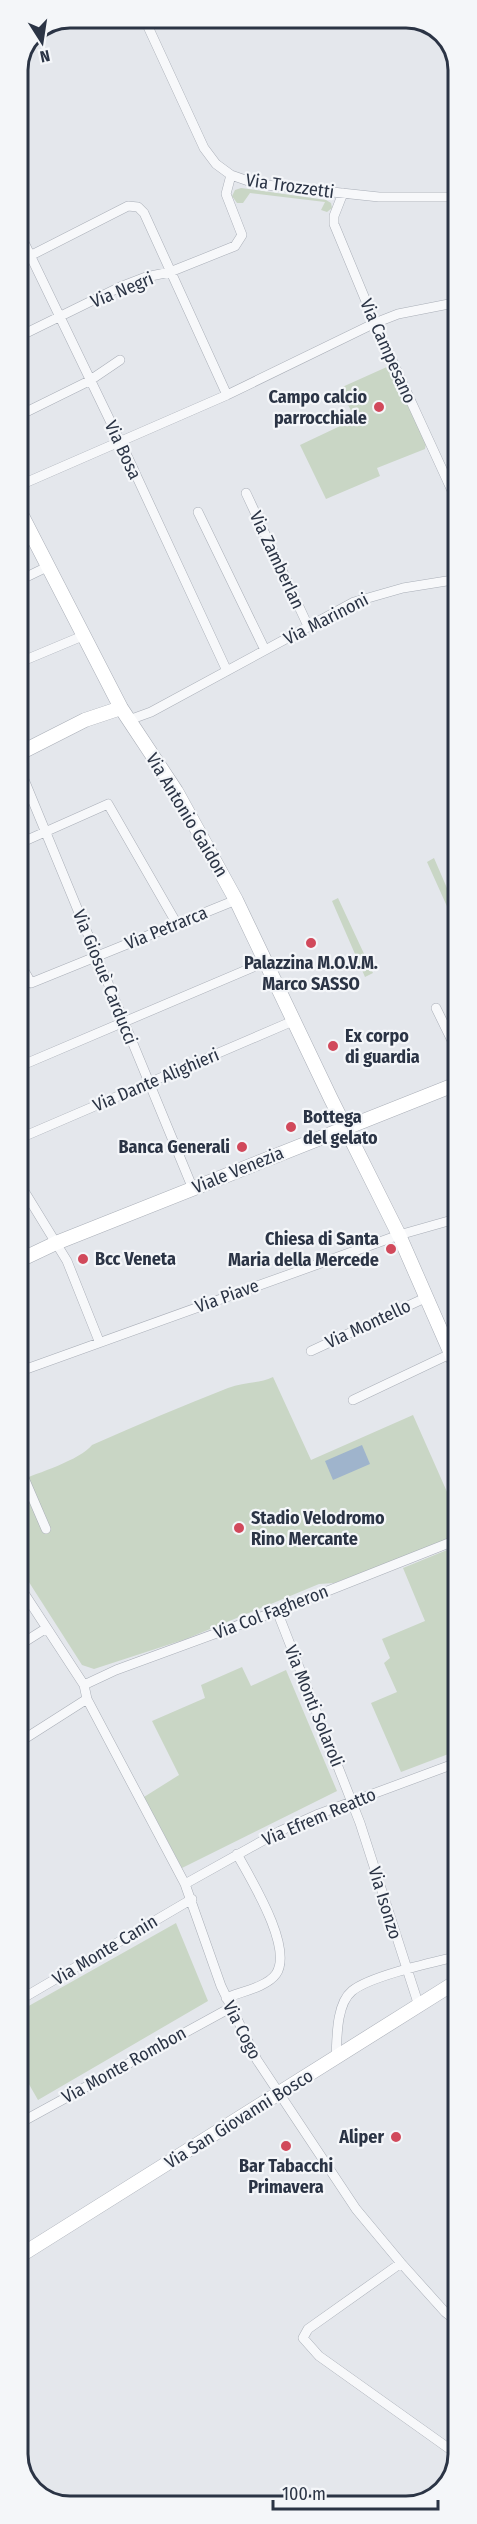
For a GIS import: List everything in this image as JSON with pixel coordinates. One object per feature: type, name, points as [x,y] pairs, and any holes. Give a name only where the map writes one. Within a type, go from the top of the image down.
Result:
[{"type":"street","name":"Via Trozzetti","points":[[149,28],[204,148],[216,164],[231,175],[257,184],[379,197],[448,197]]},
{"type":"street","points":[[28,258],[128,206],[134,206],[144,213],[170,272],[235,246],[242,238],[242,232],[226,194],[231,175]]},
{"type":"street","name":"Via Campesano","points":[[343,193],[334,216],[334,224],[375,323],[448,482]]},
{"type":"street","name":"Via Bosa","points":[[28,249],[227,671]]},
{"type":"street","name":"Via Negri","points":[[28,332],[120,287],[146,277],[170,272],[227,395]]},
{"type":"street","points":[[28,482],[227,395],[375,323],[398,314],[448,304]]},
{"type":"street","points":[[28,411],[89,381],[120,360]]},
{"type":"street","name":"Via Zamberlan","points":[[246,493],[308,626]]},
{"type":"street","name":"Via Marinoni","points":[[198,512],[265,650]]},
{"type":"street","name":"Via Antonio Gaidon","points":[[28,526],[125,714],[182,800],[236,900],[399,1235],[448,1350]]},
{"type":"street","points":[[28,576],[50,566]]},
{"type":"street","name":"Via Marinoni","points":[[125,714],[151,712],[340,608],[377,594],[448,581]]},
{"type":"street","points":[[28,659],[85,635]]},
{"type":"street","points":[[28,748],[85,720],[125,714]]},
{"type":"street","name":"Via Giosuè Carducci","points":[[28,791],[193,1188]]},
{"type":"street","points":[[28,839],[108,804],[177,924]]},
{"type":"street","name":"Via Petrarca","points":[[28,978],[31,983],[236,900]]},
{"type":"street","points":[[28,1063],[265,962]]},
{"type":"street","points":[[436,1008],[448,1033]]},
{"type":"street","name":"Via Dante Alighieri","points":[[28,1135],[293,1021]]},
{"type":"street","name":"Viale Venezia","points":[[28,1256],[56,1243],[448,1087]]},
{"type":"street","points":[[28,1198],[67,1261],[99,1341]]},
{"type":"street","name":"Via Piave","points":[[29,1368],[399,1235],[448,1221]]},
{"type":"street","name":"Via Montello","points":[[311,1351],[425,1298]]},
{"type":"street","points":[[353,1400],[448,1355]]},
{"type":"street","points":[[29,1488],[46,1528]]},
{"type":"street","name":"Via Col Fagheron","points":[[84,1685],[116,1670],[277,1611],[448,1543]]},
{"type":"street","points":[[29,1602],[84,1685]]},
{"type":"street","name":"Via Monti Solaroli","points":[[277,1611],[352,1800]]},
{"type":"street","points":[[29,1639],[45,1629]]},
{"type":"street","name":"Via Cogo","points":[[84,1685],[87,1699],[186,1884],[226,1998],[257,2060],[356,2209],[448,2314]]},
{"type":"street","points":[[29,1736],[87,1699]]},
{"type":"street","name":"Via Efrem Reatto","points":[[186,1884],[280,1831],[352,1800],[448,1766]]},
{"type":"street","name":"Via Isonzo","points":[[352,1800],[419,2006]]},
{"type":"street","points":[[226,1998],[268,1981],[277,1973],[280,1955],[276,1934],[266,1909],[237,1854]]},
{"type":"street","name":"Via Monte Canin","points":[[29,1995],[192,1899]]},
{"type":"street","points":[[336,2058],[339,2015],[351,1991],[378,1979],[448,1959]]},
{"type":"street","name":"Via San Giovanni Bosco","points":[[29,2249],[448,1987]]},
{"type":"street","name":"Via Monte Rombon","points":[[29,2118],[230,2007]]},
{"type":"street","points":[[401,2263],[308,2329],[303,2338],[319,2356],[448,2449]]},
{"type":"green space","points":[[241,188],[326,200],[331,203],[332,208],[327,212],[321,210],[325,202],[250,193],[243,203],[237,203],[232,196],[235,190]]},
{"type":"green space","points":[[389,366],[426,444],[425,449],[377,468],[380,476],[326,499],[300,445],[355,419],[340,388]]},
{"type":"green space","points":[[434,858],[448,890],[448,909],[427,862]]},
{"type":"green space","points":[[338,898],[373,973],[365,977],[332,901]]},
{"type":"green space","name":"Stadio Velodromo Rino Mercante","points":[[273,1377],[311,1460],[413,1415],[448,1494],[448,1541],[334,1583],[319,1584],[186,1639],[94,1669],[82,1665],[29,1582],[29,1477],[69,1461],[92,1445],[194,1402],[234,1386]]},
{"type":"green space","points":[[448,1550],[448,1754],[401,1772],[371,1703],[397,1692],[384,1663],[390,1658],[382,1639],[425,1621],[403,1568]]},
{"type":"green space","points":[[242,1667],[251,1686],[286,1670],[337,1791],[182,1868],[144,1797],[179,1775],[152,1721],[205,1698],[201,1685]]},
{"type":"green space","points":[[176,1923],[208,2001],[38,2100],[29,2084],[29,2006]]},
{"type":"water","points":[[362,1445],[370,1464],[333,1480],[325,1461]]},
{"type":"place","name":"Campo calcio parrocchiale","points":[[379,407]]},
{"type":"place","name":"Palazzina M.O.V.M. Marco SASSO","points":[[311,943]]},
{"type":"place","name":"Ex corpo di guardia","points":[[333,1046]]},
{"type":"place","name":"Bottega del gelato","points":[[291,1127]]},
{"type":"place","name":"Banca Generali","points":[[242,1147]]},
{"type":"place","name":"Chiesa di Santa Maria della Mercede","points":[[391,1249]]},
{"type":"place","name":"Bcc Veneta","points":[[83,1259]]},
{"type":"place","name":"Stadio Velodromo Rino Mercante","points":[[239,1528]]},
{"type":"place","name":"Aliper","points":[[396,2137]]},
{"type":"place","name":"Bar Tabacchi Primavera","points":[[286,2146]]}]
